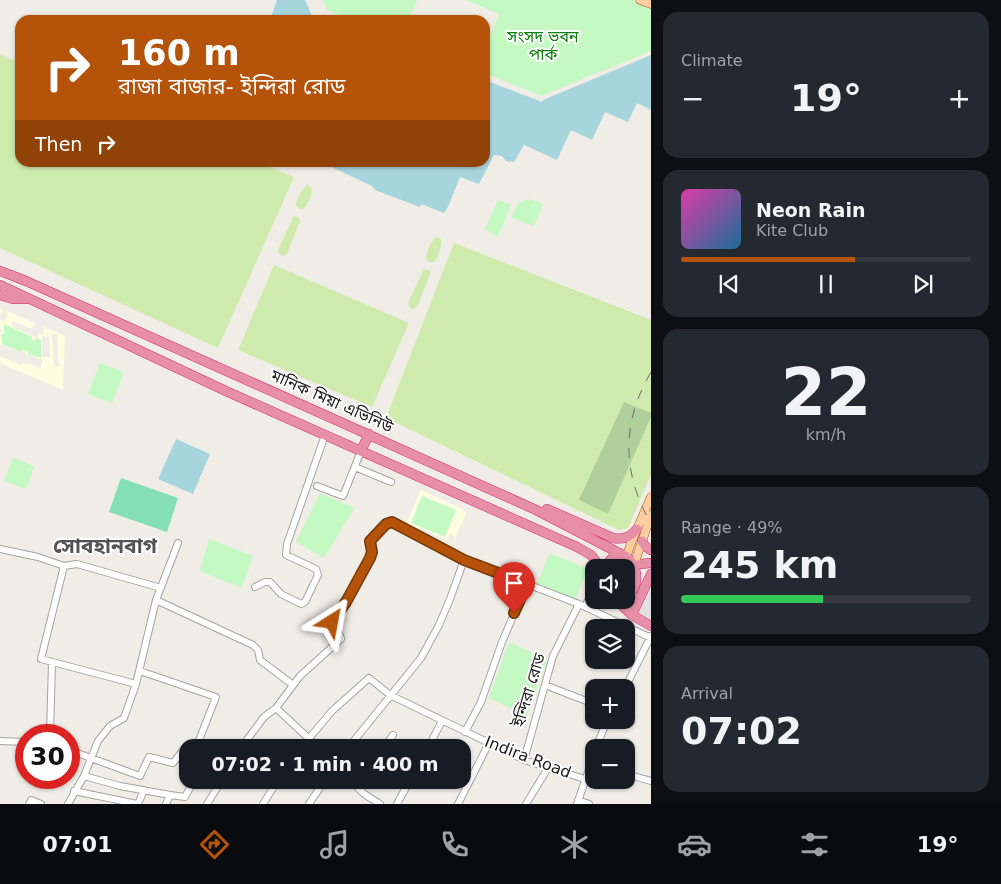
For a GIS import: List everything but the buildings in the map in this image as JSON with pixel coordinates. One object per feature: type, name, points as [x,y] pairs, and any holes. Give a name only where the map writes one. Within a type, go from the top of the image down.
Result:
[{"type":"highway","name":"মানিক মিয়া এভিনিউ","points":[[0,265],[26,281]]},
{"type":"highway","name":"মানিক মিয়া এভিনিউ","points":[[0,271],[534,509],[632,559]]},
{"type":"highway","name":"মানিক মিয়া এভিনিউ","points":[[0,286],[212,384],[585,551],[595,559]]},
{"type":"highway","name":"মানিক মিয়া এভিনিউ","points":[[0,295],[13,299],[30,299]]},
{"type":"highway","points":[[212,384],[219,368]]},
{"type":"highway","points":[[361,451],[369,434]]},
{"type":"highway","points":[[534,509],[543,508],[619,539],[628,538],[637,529]]},
{"type":"highway","points":[[642,541],[651,550]]},
{"type":"highway","points":[[635,560],[651,563]]},
{"type":"highway","points":[[635,564],[644,577],[641,585],[635,591]]},
{"type":"highway","points":[[632,615],[651,574]]},
{"type":"highway","points":[[626,609],[651,626]]},
{"type":"main road","points":[[640,0],[651,4]]},
{"type":"main road","points":[[632,559],[637,529],[651,497]]},
{"type":"main road","points":[[632,559],[642,541],[651,515]]},
{"type":"street","points":[[255,587],[265,582],[270,582],[281,594],[301,604],[305,602],[318,575],[316,569],[286,554],[325,435]]},
{"type":"street","points":[[316,486],[343,496],[361,451]]},
{"type":"street","points":[[355,467],[390,482]]},
{"type":"street","points":[[248,739],[264,717],[276,708],[309,666],[340,639],[340,635],[332,622],[346,602],[370,558],[372,552],[370,541],[392,522],[464,560],[582,605],[651,637],[630,679]]},
{"type":"street","points":[[68,804],[84,776],[98,742],[110,726],[124,718],[140,671],[156,600],[178,543]]},
{"type":"street","points":[[0,549],[38,557],[64,566],[77,564],[160,588]]},
{"type":"street","points":[[355,739],[421,658],[439,625],[464,560]]},
{"type":"street","points":[[64,566],[41,659],[136,684]]},
{"type":"street","points":[[465,732],[481,702],[502,642],[527,584]]},
{"type":"street","points":[[156,600],[252,644],[258,650],[260,660],[293,685]]},
{"type":"street","name":"ইন্দিরা রোড","points":[[524,760],[553,656],[585,601]]},
{"type":"street","points":[[50,724],[52,662]]},
{"type":"street","points":[[140,671],[216,697],[198,739]]},
{"type":"street","name":"Indira Road","points":[[308,739],[332,711],[369,678],[390,695],[489,744],[524,760],[585,779]]},
{"type":"street","points":[[545,685],[585,701]]},
{"type":"street","points":[[276,708],[308,739]]},
{"type":"street","points":[[433,739],[442,721]]},
{"type":"street","points":[[390,739],[393,735]]},
{"type":"street","points":[[0,741],[15,742]]},
{"type":"street","points":[[458,804],[489,744]]},
{"type":"street","points":[[80,754],[140,776],[149,756],[173,763],[179,756]]},
{"type":"street","points":[[526,804],[548,768]]},
{"type":"street","points":[[84,776],[120,786],[185,797],[189,789]]},
{"type":"street","points":[[635,777],[651,781]]},
{"type":"street","points":[[585,782],[577,802],[589,804]]},
{"type":"street","points":[[207,804],[216,789]]},
{"type":"street","points":[[263,804],[272,789]]},
{"type":"street","points":[[309,804],[319,789]]},
{"type":"street","points":[[358,789],[380,804]]},
{"type":"street","points":[[397,804],[405,789]]},
{"type":"street","points":[[74,791],[138,804],[144,790]]},
{"type":"street","points":[[166,804],[170,795]]},
{"type":"street","points":[[29,804],[31,800],[41,804]]},
{"type":"shaded area","points":[[5,310],[35,323],[32,329],[13,321],[11,326],[37,338],[39,334],[42,335],[45,328],[36,324],[65,336],[63,390],[0,363],[0,356],[21,365],[29,363],[40,368],[43,360],[0,344],[0,333],[3,333],[3,329],[0,329],[0,320],[4,322],[8,312]],"holes":[[[4,325],[32,337],[31,339],[35,341],[28,352],[22,350],[4,334]],[[52,334],[57,334],[59,367],[54,367]],[[49,336],[50,357],[42,357],[42,337]]]},
{"type":"shaded area","points":[[421,490],[467,511],[450,551],[403,530]],"holes":[[[420,528],[447,540],[450,534],[455,537],[450,549],[417,535]]]},
{"type":"shaded area","points":[[651,589],[651,619],[639,613]]},
{"type":"green space","points":[[323,0],[417,0],[411,15],[338,15],[327,10]]},
{"type":"green space","name":"সংসদ ভবন পার্ক","points":[[465,0],[634,0],[651,7],[651,51],[541,96],[490,75],[490,36],[499,14]]},
{"type":"green space","points":[[0,54],[15,61],[15,167],[269,167],[294,177],[218,348],[0,248]]},
{"type":"green space","points":[[307,185],[311,187],[311,196],[302,210],[296,206],[296,203],[301,191]]},
{"type":"green space","points":[[530,199],[543,204],[534,226],[511,218],[519,202]]},
{"type":"green space","points":[[498,200],[511,205],[498,237],[485,229]]},
{"type":"green space","points":[[294,216],[298,217],[300,221],[287,254],[282,256],[278,250]]},
{"type":"green space","points":[[437,237],[441,239],[440,251],[434,262],[429,262],[426,259],[428,250]]},
{"type":"green space","points":[[454,243],[651,320],[651,474],[628,528],[619,530],[386,418]]},
{"type":"green space","points":[[274,265],[409,323],[372,407],[238,350]]},
{"type":"green space","points":[[424,269],[430,271],[430,274],[417,307],[412,309],[408,303]]},
{"type":"green space","points":[[4,324],[32,337],[32,340],[35,341],[36,338],[41,340],[41,358],[2,344],[1,334],[4,334]]},
{"type":"green space","points":[[100,363],[124,372],[112,403],[88,394]]},
{"type":"green space","points":[[624,402],[651,413],[651,417],[608,514],[579,500]]},
{"type":"green space","points":[[13,458],[34,466],[26,489],[4,481]]},
{"type":"green space","points":[[121,478],[178,498],[167,532],[109,512]]},
{"type":"green space","points":[[320,493],[354,508],[324,558],[296,542]]},
{"type":"green space","points":[[422,496],[456,510],[445,537],[411,523]]},
{"type":"green space","points":[[209,539],[253,556],[242,588],[200,571]]},
{"type":"green space","points":[[550,553],[585,568],[585,576],[575,600],[537,583]]},
{"type":"green space","points":[[509,642],[547,660],[527,716],[489,698]]},
{"type":"water","points":[[277,0],[305,0],[312,15],[272,15]]},
{"type":"water","points":[[651,55],[651,110],[637,103],[628,122],[605,112],[592,140],[571,130],[557,160],[524,145],[514,162],[506,161],[502,156],[494,155],[490,163],[490,82],[542,102]]},
{"type":"water","points":[[331,167],[488,167],[479,184],[460,177],[444,213],[421,204],[420,207],[375,190],[372,186]]},
{"type":"water","points":[[176,439],[210,454],[193,494],[158,479]]},
{"type":"railway","points":[[651,372],[634,410],[629,448],[630,467],[635,486],[641,505],[651,524]]},
{"type":"district","name":"সোবহানবাগ","points":[[105,546]]},
{"type":"route","points":[[332,622],[346,602],[370,558],[372,552],[370,541],[386,524],[392,522],[464,560],[527,584],[514,613]]}]
